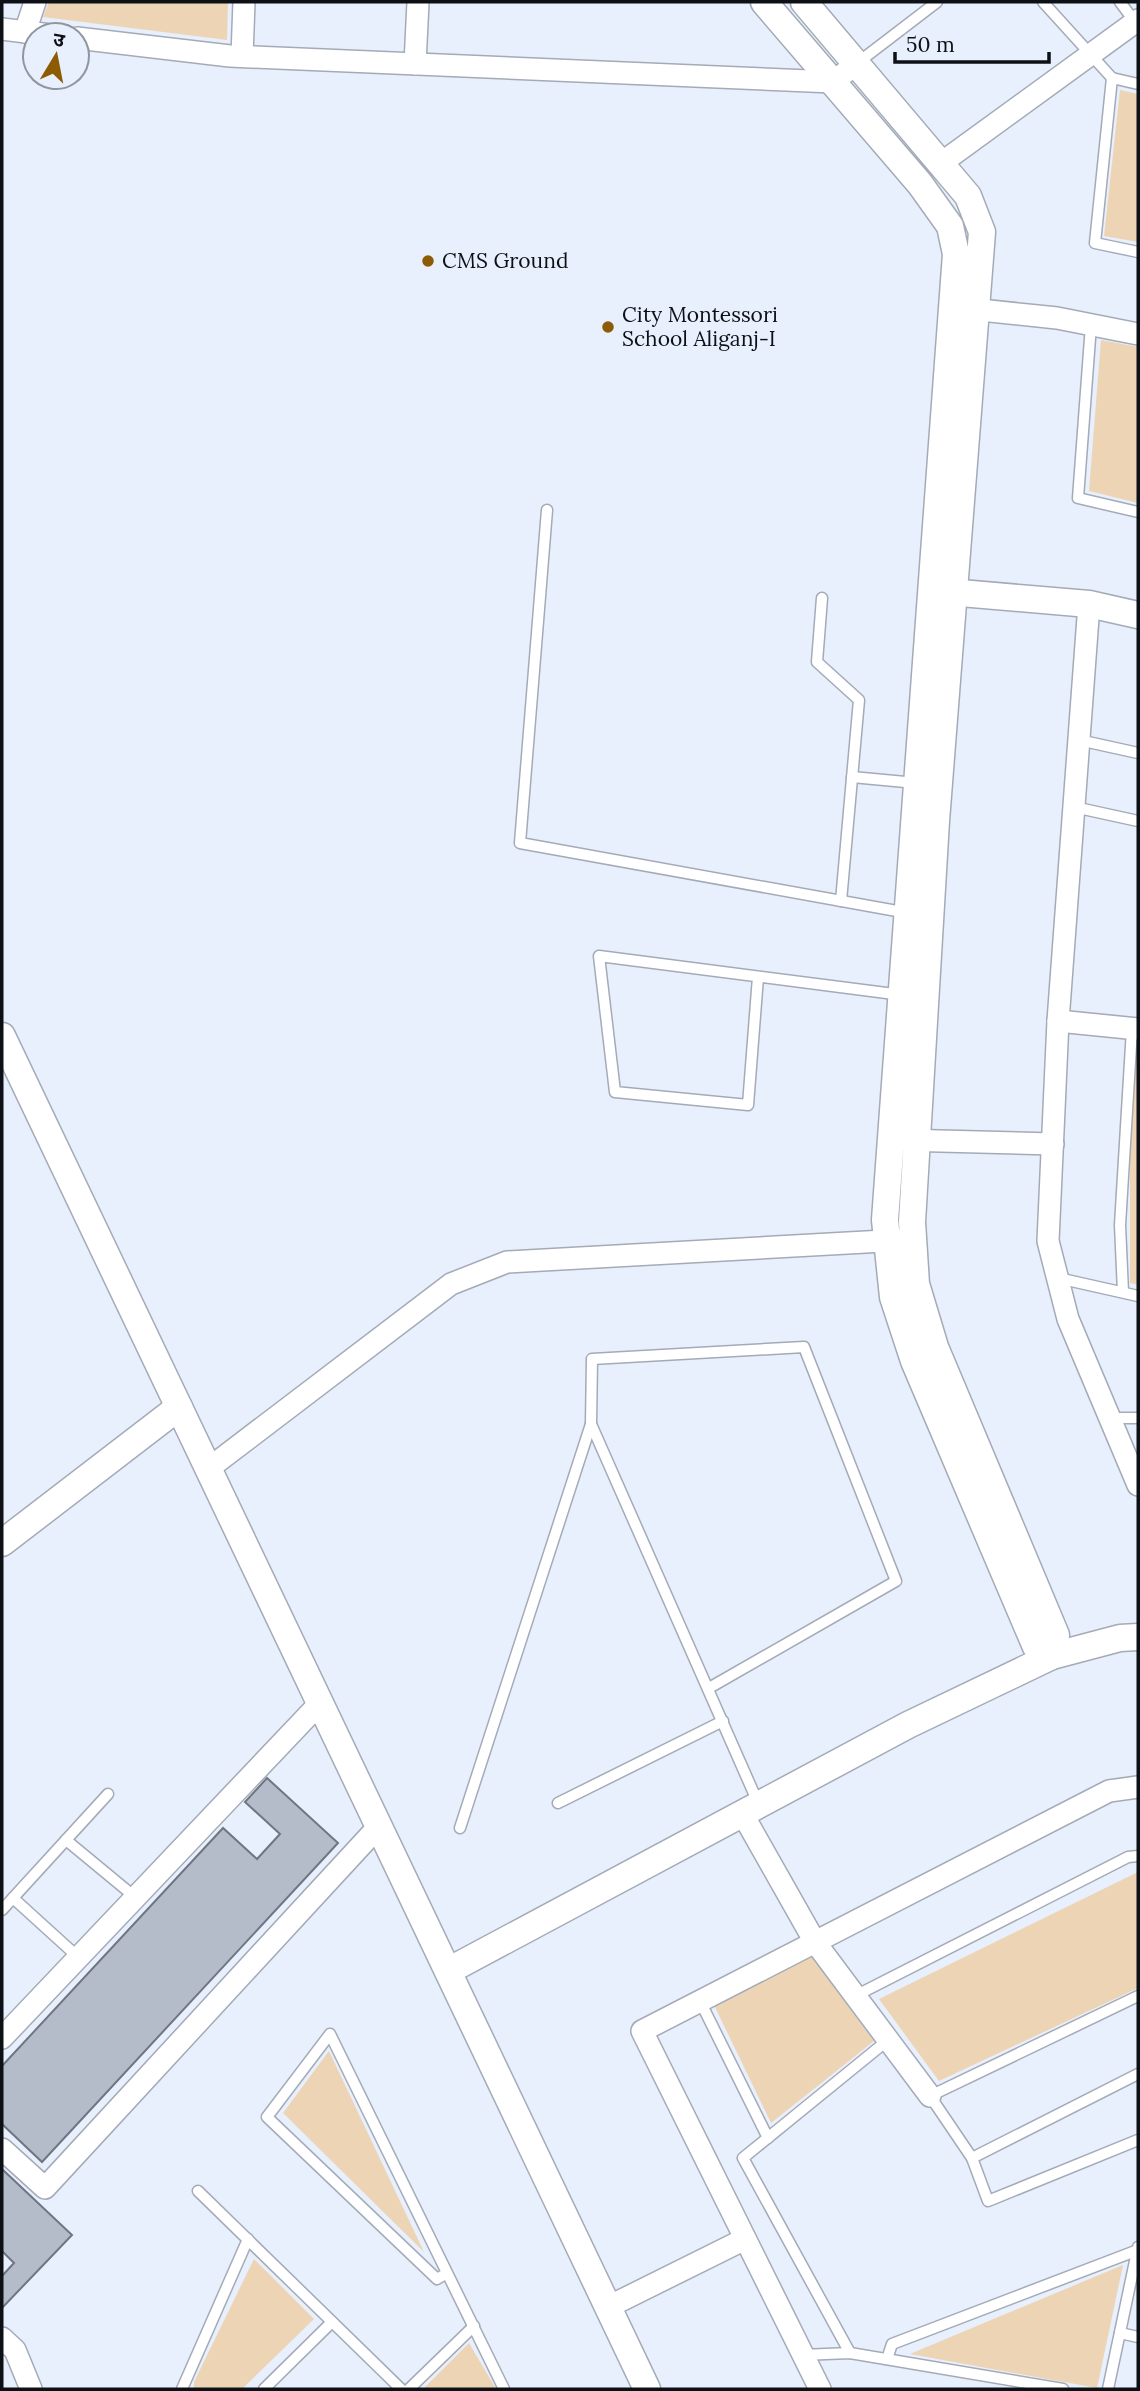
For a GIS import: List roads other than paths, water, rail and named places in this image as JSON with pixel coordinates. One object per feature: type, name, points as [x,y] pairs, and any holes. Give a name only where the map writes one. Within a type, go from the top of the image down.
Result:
[{"type":"street","points":[[29,21],[35,2]]},
{"type":"street","points":[[242,56],[244,2]]},
{"type":"street","points":[[415,64],[418,2]]},
{"type":"street","points":[[804,2],[968,196],[982,232],[964,308],[942,592],[936,821],[904,1140],[885,1220],[900,1240],[893,1297],[914,1361],[1036,1647],[1052,1656]]},
{"type":"street","points":[[767,3],[920,184],[950,226],[964,308]]},
{"type":"street","points":[[940,164],[1136,21]]},
{"type":"street","points":[[2,29],[21,31]]},
{"type":"street","points":[[91,40],[242,56],[833,82],[856,64]]},
{"type":"street","points":[[964,308],[1137,329]]},
{"type":"street","points":[[942,592],[1088,604],[1138,615]]},
{"type":"street","points":[[904,1140],[902,995],[917,783],[942,592]]},
{"type":"street","points":[[1088,604],[1058,1021],[1048,1241],[1068,1319],[1138,1485]]},
{"type":"street","points":[[1058,1021],[1135,1029]]},
{"type":"street","points":[[2,1036],[647,2389]]},
{"type":"street","points":[[904,1140],[1053,1144]]},
{"type":"street","points":[[208,1469],[451,1284],[507,1262],[900,1240]]},
{"type":"street","points":[[2,1543],[179,1406]]},
{"type":"street","points":[[448,1971],[908,1725],[1052,1656],[1120,1638],[1138,1637]]},
{"type":"street","points":[[2,2038],[320,1703]]},
{"type":"street","points":[[820,2389],[642,2031],[1109,1791],[1138,1787]]},
{"type":"street","points":[[750,1809],[815,1942],[930,2096]]},
{"type":"street","points":[[2,2149],[45,2188],[379,1826]]},
{"type":"street","points":[[608,2307],[745,2239]]},
{"type":"street","points":[[2,2338],[15,2350],[31,2389]]},
{"type":"lane","points":[[856,64],[937,2]]},
{"type":"lane","points":[[1043,2],[1112,78],[1138,85]]},
{"type":"lane","points":[[1120,2],[1136,21]]},
{"type":"lane","points":[[1112,78],[1095,243],[1138,252]]},
{"type":"lane","points":[[1091,325],[1079,498],[1138,512]]},
{"type":"lane","points":[[547,510],[520,843],[908,913]]},
{"type":"lane","points":[[822,598],[817,662],[859,700],[841,901]]},
{"type":"lane","points":[[1079,740],[1138,753]]},
{"type":"lane","points":[[852,777],[917,783]]},
{"type":"lane","points":[[1074,807],[1138,821]]},
{"type":"lane","points":[[758,976],[748,1105],[615,1092],[599,956],[758,976],[902,995]]},
{"type":"lane","points":[[1123,1292],[1120,1225],[1135,1029]]},
{"type":"lane","points":[[1058,1278],[1138,1296]]},
{"type":"lane","points":[[460,1828],[591,1424],[592,1359],[804,1348],[897,1581],[709,1688]]},
{"type":"lane","points":[[1110,1418],[1138,1418]]},
{"type":"lane","points":[[591,1424],[723,1721],[750,1809]]},
{"type":"lane","points":[[558,1803],[723,1721]]},
{"type":"lane","points":[[2,1910],[108,1794]]},
{"type":"lane","points":[[66,1840],[135,1897]]},
{"type":"lane","points":[[855,1996],[1128,1857],[1138,1856]]},
{"type":"lane","points":[[13,1898],[78,1957]]},
{"type":"lane","points":[[1138,1996],[930,2096],[972,2158],[988,2201],[1138,2141]]},
{"type":"lane","points":[[700,2001],[768,2138]]},
{"type":"lane","points":[[447,2273],[437,2279],[267,2117],[330,2034],[504,2389]]},
{"type":"lane","points":[[850,2353],[743,2158],[888,2040]]},
{"type":"lane","points":[[972,2158],[1138,2074]]},
{"type":"lane","points":[[198,2191],[401,2389]]},
{"type":"lane","points":[[182,2389],[248,2239]]},
{"type":"lane","points":[[887,2359],[892,2344],[1138,2248]]},
{"type":"lane","points":[[1108,2389],[1138,2248]]},
{"type":"lane","points":[[264,2389],[332,2322]]},
{"type":"lane","points":[[409,2389],[474,2326]]},
{"type":"lane","points":[[1120,2333],[1138,2337]]},
{"type":"lane","points":[[802,2355],[850,2353],[1063,2389]]},
{"type":"place","name":"CMS Ground","points":[[428,261]]},
{"type":"place","name":"City Montessori School Aliganj-I","points":[[608,327]]}]
